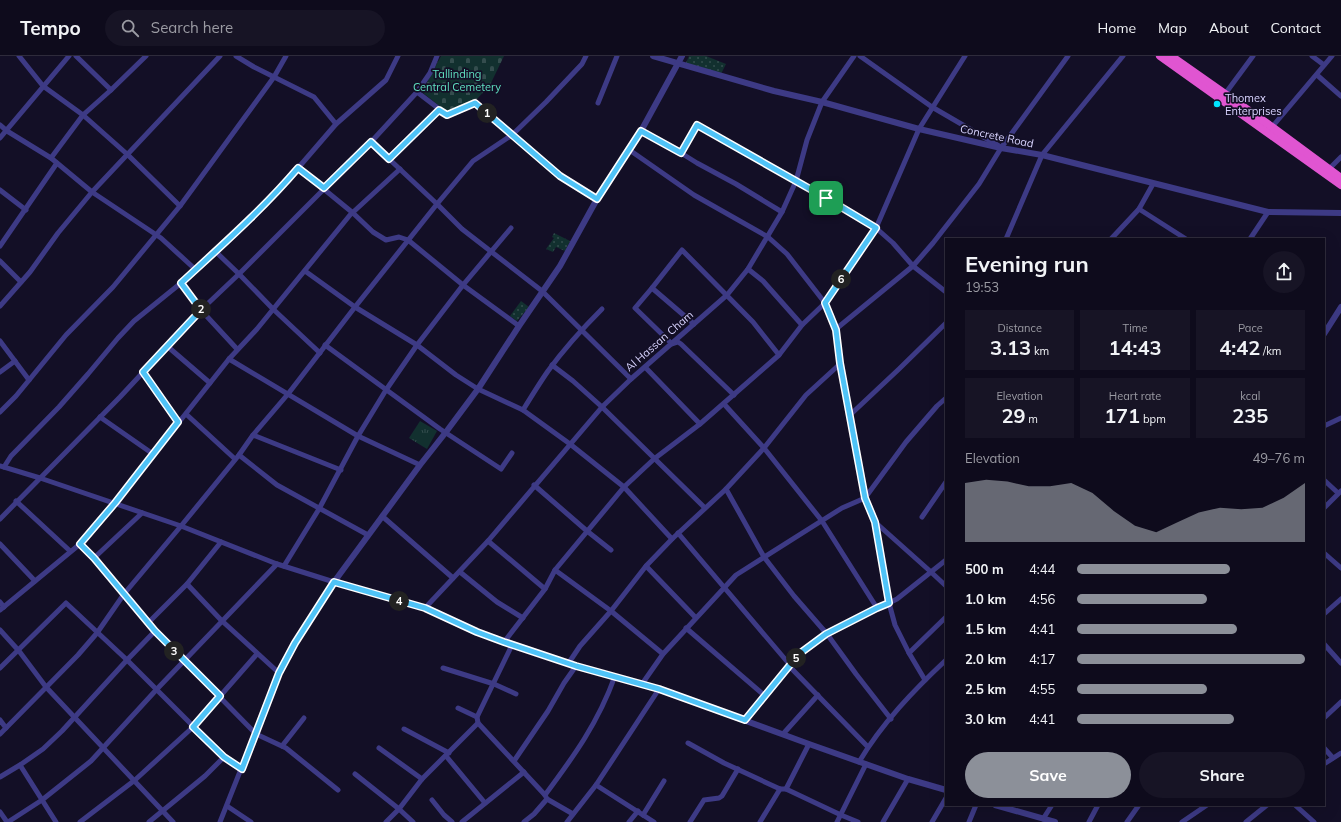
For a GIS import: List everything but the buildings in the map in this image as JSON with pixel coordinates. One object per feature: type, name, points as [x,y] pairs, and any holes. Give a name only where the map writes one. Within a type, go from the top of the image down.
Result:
[{"type":"highway","points":[[1160,56],[1341,185]]},
{"type":"highway","points":[[1171,56],[1272,127],[1341,178]]},
{"type":"street","points":[[19,56],[43,86],[83,115],[128,155],[180,206]]},
{"type":"street","points":[[0,138],[69,56]]},
{"type":"street","points":[[76,56],[111,90]]},
{"type":"street","points":[[51,158],[83,115],[146,56]]},
{"type":"street","points":[[236,56],[314,97],[336,124]]},
{"type":"street","points":[[0,412],[66,336],[113,286],[180,206],[274,77],[286,56]]},
{"type":"street","points":[[398,56],[386,80],[336,124],[286,182],[196,270],[134,321],[107,350],[64,402],[2,467],[40,478],[181,526],[277,564],[425,608],[477,632],[512,645],[568,664],[659,689],[908,779],[945,790]]},
{"type":"street","points":[[0,519],[100,417],[201,310],[240,274],[371,142],[417,92],[430,73],[437,56]]},
{"type":"street","points":[[0,734],[78,655],[97,633],[124,594],[288,394],[408,240],[473,161],[512,135],[582,64],[586,56]]},
{"type":"street","points":[[598,103],[617,56]]},
{"type":"street","name":"Concrete Road","points":[[652,56],[774,91],[822,102],[919,129],[1002,148],[1042,155],[1268,212],[1341,213]]},
{"type":"street","points":[[220,822],[279,673],[295,643],[334,582],[478,389],[560,266],[597,199],[641,131],[682,56]]},
{"type":"street","name":"Al Hassan Cham","points":[[425,608],[488,541],[534,485],[602,407],[631,379],[727,295],[748,269],[782,212],[796,181],[807,140],[822,102],[854,56]]},
{"type":"street","points":[[860,56],[932,107],[1002,148]]},
{"type":"street","points":[[504,642],[545,589],[555,570],[624,487],[654,459],[700,424],[779,355],[802,325],[825,303],[876,228],[919,129],[965,56]]},
{"type":"street","points":[[836,330],[913,266],[933,243],[979,184],[1002,148],[1068,56]]},
{"type":"street","points":[[1006,238],[1042,155],[1123,56]]},
{"type":"street","points":[[1225,94],[1253,56]]},
{"type":"street","points":[[1312,56],[1324,65]]},
{"type":"street","points":[[1272,127],[1332,56]]},
{"type":"street","points":[[0,306],[30,272],[58,233],[92,192],[128,155],[217,57]]},
{"type":"street","points":[[1317,75],[1341,96]]},
{"type":"street","points":[[417,92],[447,115],[475,103],[560,176],[597,199]]},
{"type":"street","points":[[389,159],[439,110]]},
{"type":"street","points":[[0,125],[7,131],[51,158],[92,192],[166,242],[196,270]]},
{"type":"street","points":[[681,153],[697,125],[876,228],[893,243],[913,266],[945,291]]},
{"type":"street","points":[[641,131],[736,184],[782,212]]},
{"type":"street","points":[[371,142],[462,229],[542,291],[631,379]]},
{"type":"street","points":[[628,149],[694,195],[768,237],[787,254],[825,303],[836,330],[840,363],[865,498],[875,522],[889,603],[895,625],[925,680]]},
{"type":"street","points":[[1329,169],[1341,157]]},
{"type":"street","points":[[0,246],[57,163]]},
{"type":"street","points":[[298,168],[324,188],[373,232],[386,240],[399,237],[408,240],[463,285],[519,326]]},
{"type":"street","points":[[0,602],[2,609],[80,544],[115,503],[237,349],[273,309],[353,213],[400,169]]},
{"type":"street","points":[[1112,238],[1139,209],[1153,184]]},
{"type":"street","points":[[0,190],[26,210]]},
{"type":"street","points":[[1139,209],[1184,238]]},
{"type":"street","points":[[1251,238],[1268,212]]},
{"type":"street","points":[[284,566],[319,509],[358,436],[416,345],[463,285],[511,228]]},
{"type":"street","points":[[734,395],[681,344],[678,342],[672,344],[635,308],[682,250],[753,322],[779,355]]},
{"type":"street","points":[[215,251],[320,353]]},
{"type":"street","points":[[0,261],[21,282]]},
{"type":"street","points":[[748,269],[763,281],[802,325]]},
{"type":"street","points":[[305,271],[355,307],[416,345],[456,375],[478,389],[523,410],[570,444],[624,487],[672,538]]},
{"type":"street","points":[[181,283],[201,310],[237,349]]},
{"type":"street","points":[[652,288],[694,324]]},
{"type":"street","points":[[1325,331],[1341,307]]},
{"type":"street","points":[[523,410],[552,365],[581,330],[602,309]]},
{"type":"street","points":[[850,414],[945,327]]},
{"type":"street","points":[[0,341],[29,380]]},
{"type":"street","points":[[167,346],[210,383]]},
{"type":"street","points":[[326,346],[440,429],[501,469],[512,453]]},
{"type":"street","points":[[229,359],[358,436],[420,465]]},
{"type":"street","points":[[0,372],[15,361]]},
{"type":"street","points":[[568,664],[580,646],[611,611],[646,566],[672,538],[726,489],[764,448],[806,395],[840,363]]},
{"type":"street","points":[[552,365],[574,381],[602,407],[705,508]]},
{"type":"street","points":[[645,368],[700,424]]},
{"type":"street","points":[[143,372],[178,422]]},
{"type":"street","points":[[642,684],[663,654],[736,575],[842,508],[865,498],[906,442],[945,399]]},
{"type":"street","points":[[724,404],[764,448],[822,521],[877,608]]},
{"type":"street","points":[[186,414],[237,457],[277,485],[368,535]]},
{"type":"street","points":[[100,417],[153,454]]},
{"type":"street","points":[[1325,426],[1341,418]]},
{"type":"street","points":[[253,435],[341,470]]},
{"type":"street","points":[[1325,481],[1340,492],[1325,507]]},
{"type":"street","points":[[922,517],[945,483]]},
{"type":"street","points":[[534,485],[586,531],[611,550]]},
{"type":"street","points":[[726,489],[764,557],[826,634],[890,719]]},
{"type":"street","points":[[16,501],[70,551]]},
{"type":"street","points":[[94,558],[142,513]]},
{"type":"street","points":[[382,516],[453,578]]},
{"type":"street","points":[[875,522],[945,585]]},
{"type":"street","points":[[678,533],[790,666],[868,747]]},
{"type":"street","points":[[488,541],[545,589]]},
{"type":"street","points":[[148,623],[187,584],[221,542]]},
{"type":"street","points":[[0,544],[35,581]]},
{"type":"street","points":[[80,544],[94,558],[155,631],[256,734],[286,748],[338,790]]},
{"type":"street","points":[[1325,555],[1341,568]]},
{"type":"street","points":[[745,720],[799,654],[826,634],[897,599],[945,561]]},
{"type":"street","points":[[0,812],[7,822],[42,800],[92,761],[221,620],[277,564]]},
{"type":"street","points":[[646,566],[696,618]]},
{"type":"street","points":[[555,570],[611,611],[663,654]]},
{"type":"street","points":[[460,572],[497,602],[523,618]]},
{"type":"street","points":[[187,584],[221,620],[279,673]]},
{"type":"street","points":[[1325,613],[1341,599]]},
{"type":"street","points":[[0,668],[66,603],[157,689],[224,757],[242,769]]},
{"type":"street","points":[[909,653],[945,618]]},
{"type":"street","points":[[686,628],[764,695]]},
{"type":"street","points":[[0,630],[18,650],[46,687],[173,822]]},
{"type":"street","points":[[0,777],[43,749],[155,631]]},
{"type":"street","points":[[512,645],[477,717],[478,723],[546,797],[573,814]]},
{"type":"street","points":[[1325,645],[1341,663]]},
{"type":"street","points":[[80,822],[135,780],[193,727],[257,654]]},
{"type":"street","points":[[860,762],[868,747],[890,719],[925,680],[945,661]]},
{"type":"street","points":[[514,761],[576,666]]},
{"type":"street","points":[[443,668],[494,684],[516,694]]},
{"type":"street","points":[[524,822],[534,814],[576,754],[593,725],[615,676]]},
{"type":"street","points":[[567,822],[596,785],[659,689]]},
{"type":"street","points":[[783,734],[818,695]]},
{"type":"street","points":[[1325,717],[1341,702]]},
{"type":"street","points":[[458,708],[477,717]]},
{"type":"street","points":[[282,746],[304,718]]},
{"type":"street","points":[[0,720],[6,728]]},
{"type":"street","points":[[386,822],[399,809],[422,779],[478,723]]},
{"type":"street","points":[[404,729],[448,754],[485,803]]},
{"type":"street","points":[[688,743],[780,789],[786,789],[858,822]]},
{"type":"street","points":[[786,789],[809,744]]},
{"type":"street","points":[[379,748],[422,779]]},
{"type":"street","points":[[1325,749],[1333,758]]},
{"type":"street","points":[[1325,763],[1341,752]]},
{"type":"street","points":[[148,822],[205,776],[224,757]]},
{"type":"street","points":[[837,822],[866,764]]},
{"type":"street","points":[[20,765],[56,822]]},
{"type":"street","points":[[690,822],[704,800],[719,798],[722,796],[738,769]]},
{"type":"street","points":[[462,822],[524,772]]},
{"type":"street","points":[[355,774],[413,822]]},
{"type":"street","points":[[883,822],[908,779]]},
{"type":"street","points":[[643,815],[664,781]]},
{"type":"street","points":[[596,785],[654,822]]},
{"type":"street","points":[[760,822],[780,789]]},
{"type":"street","points":[[432,800],[444,815],[452,822]]},
{"type":"street","points":[[932,822],[945,800]]},
{"type":"street","points":[[227,806],[251,822]]},
{"type":"street","points":[[969,822],[976,806]]},
{"type":"street","points":[[998,806],[1055,822]]},
{"type":"street","points":[[1043,819],[1051,806]]},
{"type":"street","points":[[1089,822],[1097,806]]},
{"type":"street","points":[[1127,822],[1138,806]]},
{"type":"street","points":[[1182,822],[1206,806]]},
{"type":"street","points":[[1246,822],[1266,806]]},
{"type":"street","points":[[1296,806],[1314,822]]},
{"type":"street","points":[[629,822],[638,811]]},
{"type":"green space","name":"Tallinding Central Cemetery","points":[[441,56],[504,56],[490,85],[476,100],[448,113],[422,92]]},
{"type":"green space","points":[[689,56],[706,56],[726,64],[721,74],[685,65]]},
{"type":"green space","points":[[554,233],[570,241],[565,251],[556,247],[553,252],[546,249],[554,238],[552,237]]},
{"type":"green space","points":[[521,301],[529,307],[517,321],[510,316]]},
{"type":"green space","points":[[420,421],[437,431],[427,449],[409,438]]},
{"type":"place","name":"Thomex Enterprises","points":[[1217,104]]},
{"type":"route","points":[[475,103],[543,163],[560,176],[597,199],[641,131],[681,153],[697,125],[826,198],[876,228],[825,303],[836,330],[840,363],[865,498],[875,522],[889,603],[826,634],[799,654],[745,720],[659,689],[576,666],[504,642],[477,632],[425,608],[334,582],[295,643],[279,673],[242,769],[224,757],[193,727],[220,696],[155,631],[94,558],[80,544],[115,503],[178,422],[143,372],[201,310],[181,283],[249,219],[298,168],[324,188],[371,142],[389,159],[439,110],[447,115],[475,103]]}]
